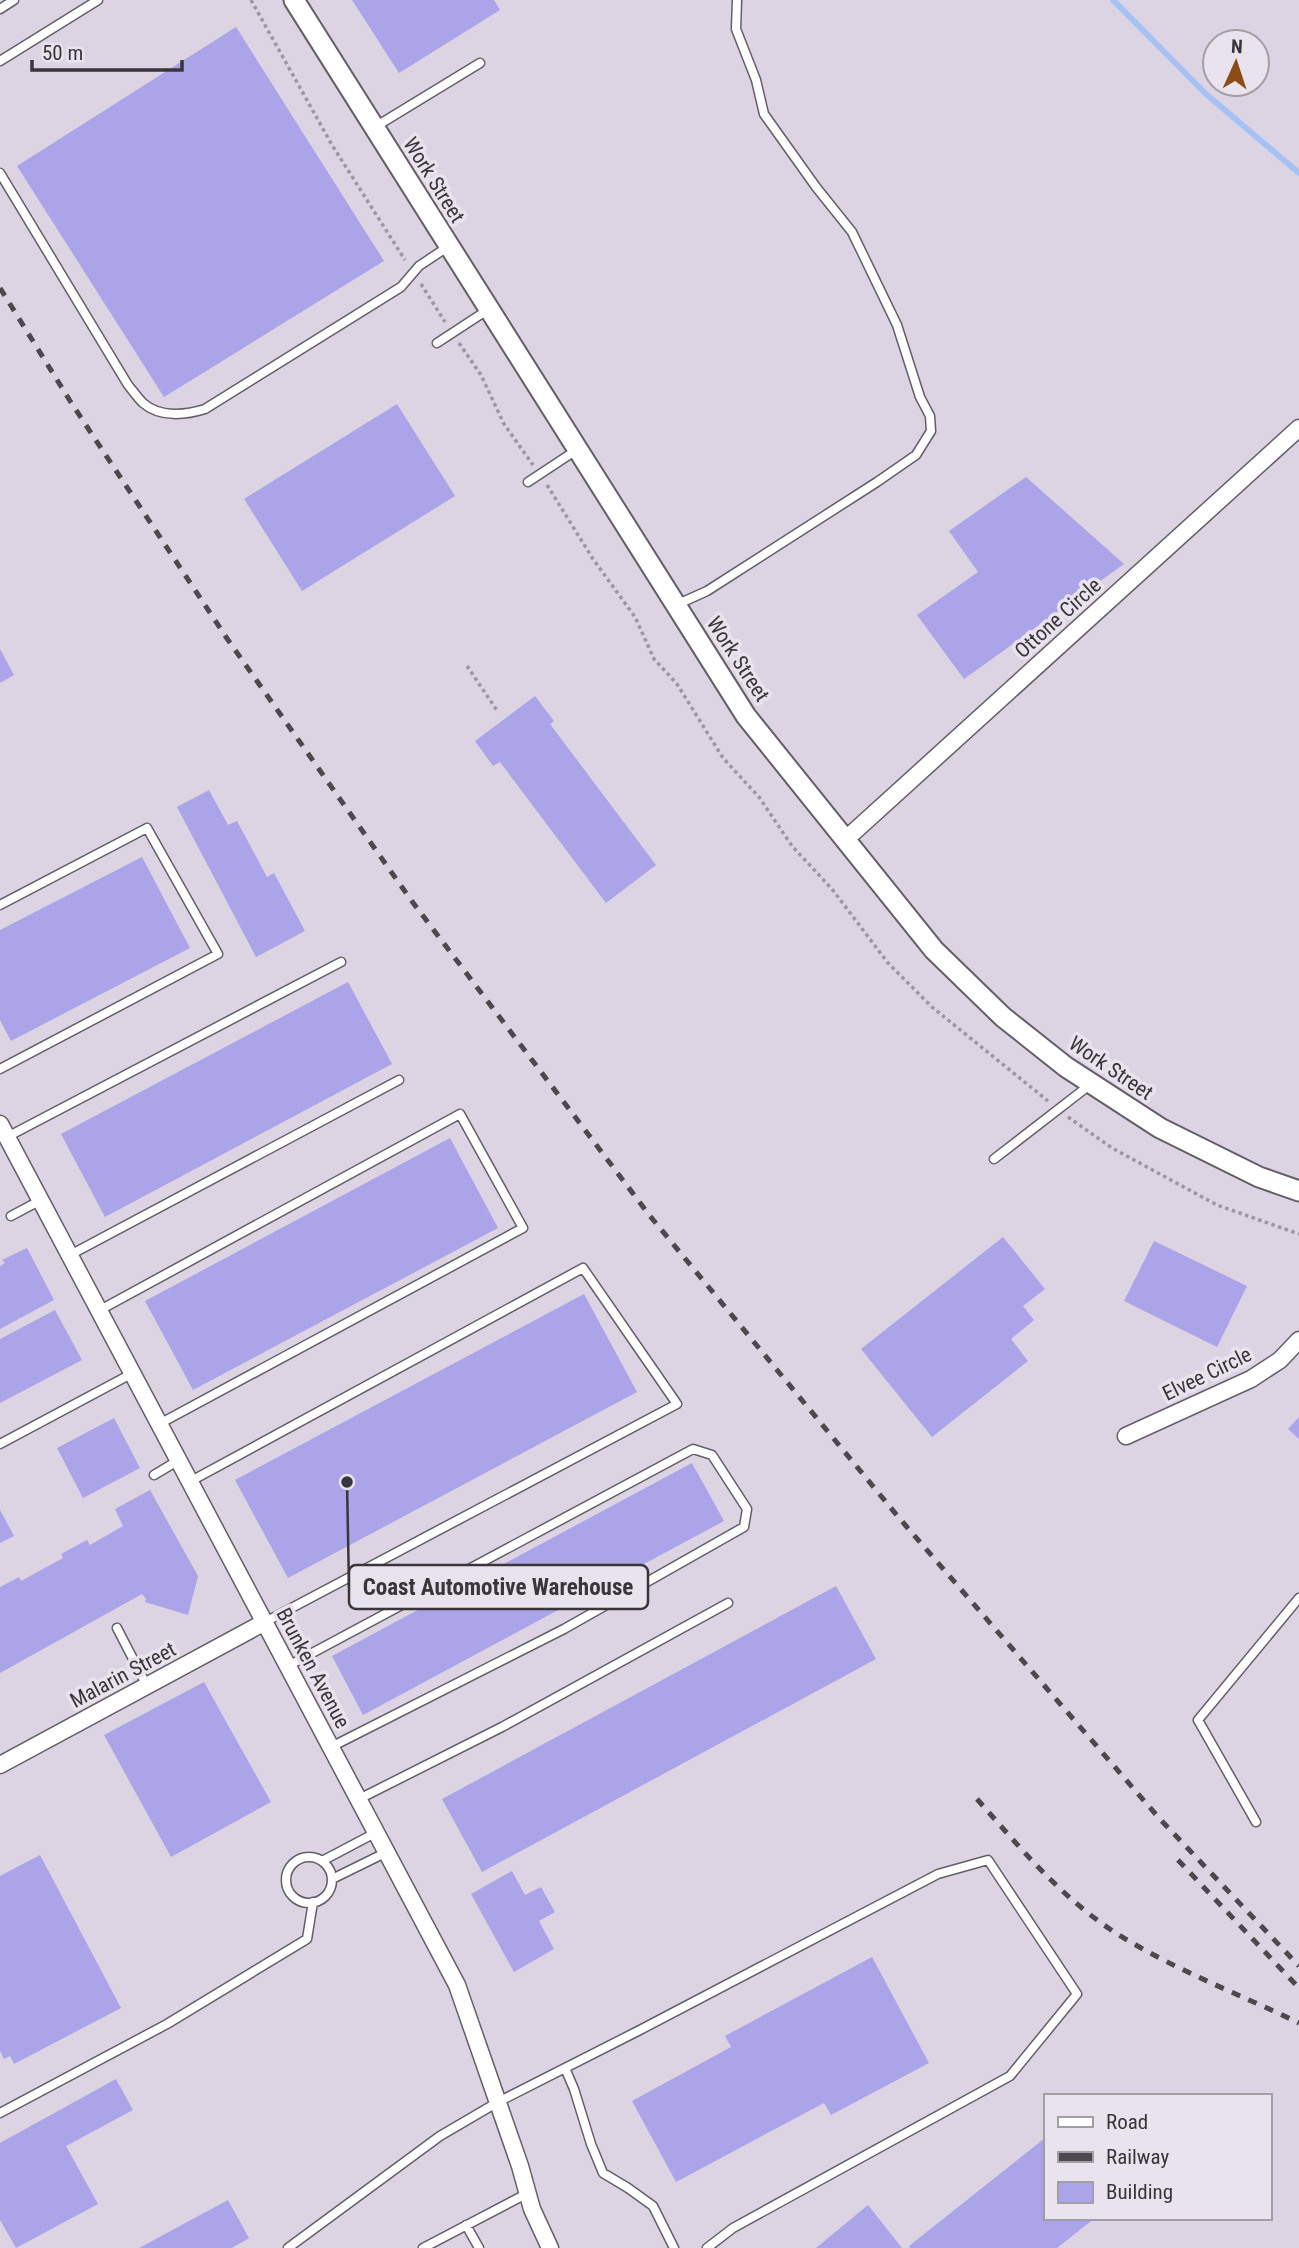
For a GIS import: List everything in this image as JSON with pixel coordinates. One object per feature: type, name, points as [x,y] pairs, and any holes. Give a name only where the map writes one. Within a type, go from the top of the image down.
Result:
[{"type":"street","name":"Work Street","points":[[294,0],[746,716],[934,950],[1003,1017],[1066,1068],[1160,1128],[1259,1177],[1299,1191]]},
{"type":"street","name":"Ottone Circle","points":[[845,840],[1299,428]]},
{"type":"street","name":"Brunken Avenue","points":[[4,1131],[457,1985],[532,2210],[550,2248]]},
{"type":"street","name":"Elvee Circle","points":[[1126,1436],[1251,1378],[1280,1360],[1299,1340]]},
{"type":"street","name":"Malarin Street","points":[[0,1765],[265,1622]]},
{"type":"lane","points":[[0,9],[14,0]]},
{"type":"lane","points":[[0,61],[99,0]]},
{"type":"lane","points":[[676,605],[707,591],[877,482],[916,455],[931,431],[929,416],[920,397],[897,326],[852,232],[764,114],[756,80],[736,29],[737,0]]},
{"type":"lane","points":[[374,128],[480,63]]},
{"type":"lane","points":[[0,173],[128,385],[145,404],[162,412],[187,414],[205,409],[401,287],[419,266],[449,246]]},
{"type":"lane","points":[[437,343],[489,309]]},
{"type":"lane","points":[[528,482],[578,449]]},
{"type":"lane","points":[[0,905],[147,828],[218,954],[0,1069]]},
{"type":"lane","points":[[4,1131],[341,962]]},
{"type":"lane","points":[[70,1255],[399,1080]]},
{"type":"lane","points":[[994,1159],[1091,1084]]},
{"type":"lane","points":[[100,1310],[460,1114],[523,1228],[160,1423]]},
{"type":"lane","points":[[11,1216],[41,1200]]},
{"type":"lane","points":[[191,1481],[583,1268],[677,1405],[265,1622]]},
{"type":"lane","points":[[0,1444],[134,1373]]},
{"type":"lane","points":[[288,1666],[693,1449],[712,1455],[747,1509],[744,1527],[732,1534],[564,1629],[331,1747]]},
{"type":"lane","points":[[154,1475],[180,1459]]},
{"type":"lane","points":[[1256,1822],[1198,1720],[1299,1598]]},
{"type":"lane","points":[[359,1799],[502,1727],[728,1603]]},
{"type":"lane","points":[[117,1628],[147,1686]]},
{"type":"lane","points":[[322,1861],[377,1832]]},
{"type":"lane","points":[[332,1879],[387,1852]]},
{"type":"lane","points":[[316,1857],[327,1866],[332,1879],[324,1897],[313,1902],[298,1900],[292,1896],[286,1875],[294,1862],[301,1858],[316,1857]]},
{"type":"lane","points":[[288,2248],[440,2136],[498,2102],[937,1874],[988,1860],[1077,1994],[1010,2076],[733,2228],[707,2248]]},
{"type":"lane","points":[[0,2113],[167,2024],[307,1939],[313,1902]]},
{"type":"lane","points":[[565,2068],[603,2174],[653,2206],[674,2248]]},
{"type":"lane","points":[[423,2248],[528,2193]]},
{"type":"lane","points":[[466,2225],[479,2248]]},
{"type":"path","points":[[467,666],[498,712]]},
{"type":"shaded area","points":[[0,0],[1299,0],[1299,2248],[0,2248]]},
{"type":"building","points":[[352,0],[494,0],[500,10],[399,73]]},
{"type":"building","points":[[236,27],[384,261],[164,397],[17,166]]},
{"type":"building","points":[[397,404],[455,496],[302,591],[244,499]]},
{"type":"building","points":[[1026,477],[1124,564],[964,679],[917,615],[978,572],[949,531]]},
{"type":"building","points":[[0,649],[14,675],[0,683]]},
{"type":"building","points":[[535,696],[554,721],[550,724],[656,865],[606,903],[500,762],[493,766],[475,741]]},
{"type":"building","points":[[209,790],[228,825],[237,821],[267,877],[274,873],[305,931],[256,957],[177,807]]},
{"type":"building","points":[[142,857],[190,948],[11,1041],[0,1020],[0,930]]},
{"type":"building","points":[[348,982],[392,1064],[105,1217],[61,1134]]},
{"type":"building","points":[[450,1138],[498,1228],[193,1390],[145,1301]]},
{"type":"building","points":[[1003,1237],[1045,1289],[1023,1306],[1034,1320],[1011,1339],[1028,1361],[932,1437],[861,1349]]},
{"type":"building","points":[[1154,1241],[1247,1286],[1217,1347],[1124,1301]]},
{"type":"building","points":[[27,1248],[54,1300],[0,1329],[0,1266],[5,1263],[2,1260]]},
{"type":"building","points":[[584,1294],[637,1392],[288,1578],[235,1480]]},
{"type":"building","points":[[55,1310],[82,1360],[0,1403],[0,1339]]},
{"type":"building","points":[[1299,1417],[1299,1439],[1288,1429]]},
{"type":"building","points":[[114,1418],[140,1468],[83,1498],[57,1448]]},
{"type":"building","points":[[692,1463],[724,1521],[363,1715],[332,1656]]},
{"type":"building","points":[[150,1490],[198,1576],[188,1615],[145,1602],[142,1594],[0,1673],[0,1587],[19,1577],[21,1581],[63,1558],[61,1554],[87,1540],[90,1545],[123,1526],[115,1509]]},
{"type":"building","points":[[0,1510],[14,1536],[0,1543]]},
{"type":"building","points":[[836,1586],[876,1659],[482,1872],[442,1799]]},
{"type":"building","points":[[204,1682],[271,1802],[171,1857],[104,1735]]},
{"type":"building","points":[[40,1855],[121,2008],[14,2064],[10,2056],[4,2059],[0,2051],[0,1876]]},
{"type":"building","points":[[512,1871],[525,1895],[541,1887],[555,1912],[539,1921],[554,1949],[514,1972],[471,1894]]},
{"type":"building","points":[[872,1957],[929,2063],[831,2115],[824,2103],[676,2182],[632,2101],[731,2047],[725,2036]]},
{"type":"building","points":[[116,2079],[133,2110],[66,2146],[98,2204],[16,2248],[0,2220],[0,2143]]},
{"type":"building","points":[[1044,2139],[1044,2220],[1092,2220],[1057,2248],[909,2246]]},
{"type":"building","points":[[228,2200],[249,2238],[232,2248],[139,2248]]},
{"type":"building","points":[[868,2205],[902,2248],[816,2248]]},
{"type":"waterway","points":[[1113,0],[1206,94],[1299,173]]},
{"type":"railway","points":[[0,288],[72,404],[226,637],[411,900],[650,1216],[900,1519],[1159,1818],[1299,1966]]},
{"type":"railway","points":[[977,1799],[1047,1876],[1107,1927],[1170,1964],[1299,2023]]},
{"type":"railway","points":[[1178,1860],[1299,1988]]},
{"type":"place","name":"Coast Automotive Warehouse","points":[[347,1482]]}]
